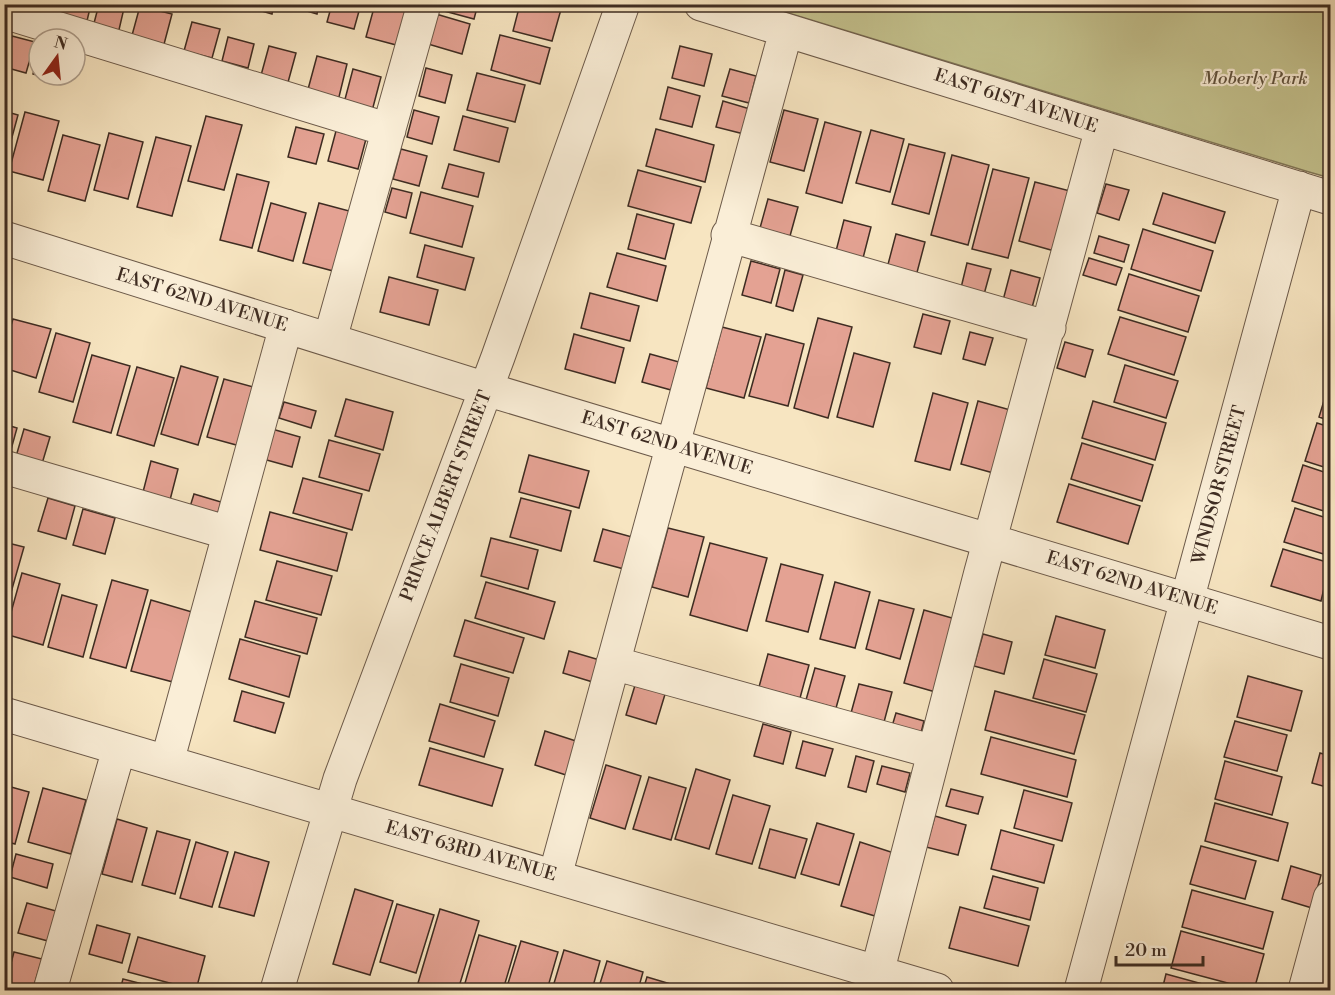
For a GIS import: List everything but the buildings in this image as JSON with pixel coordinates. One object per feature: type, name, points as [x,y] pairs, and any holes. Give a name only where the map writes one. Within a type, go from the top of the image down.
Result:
[{"type":"street","points":[[330,339],[424,4]]},
{"type":"street","name":"PRINCE ALBERT STREET","points":[[277,990],[340,779],[486,389],[623,4]]},
{"type":"street","name":"EAST 61ST AVENUE","points":[[701,4],[1330,198]]},
{"type":"street","points":[[4,12],[389,130]]},
{"type":"street","points":[[555,876],[673,446],[728,235],[786,31]]},
{"type":"street","points":[[877,973],[990,541],[1102,128]]},
{"type":"street","name":"WINDSOR STREET","points":[[1081,990],[1299,188]]},
{"type":"street","points":[[728,235],[1048,328]]},
{"type":"street","name":"EAST 62ND AVENUE","points":[[4,238],[486,389],[1330,643]]},
{"type":"street","points":[[166,762],[286,326]]},
{"type":"street","points":[[4,467],[229,533]]},
{"type":"street","points":[[613,663],[934,752]]},
{"type":"street","name":"EAST 63RD AVENUE","points":[[4,714],[937,990]]},
{"type":"street","points":[[50,990],[118,749]]},
{"type":"street","points":[[1305,990],[1330,898]]},
{"type":"green space","name":"Moberly Park","points":[[762,5],[1330,5],[1330,178],[1309,172]]}]
